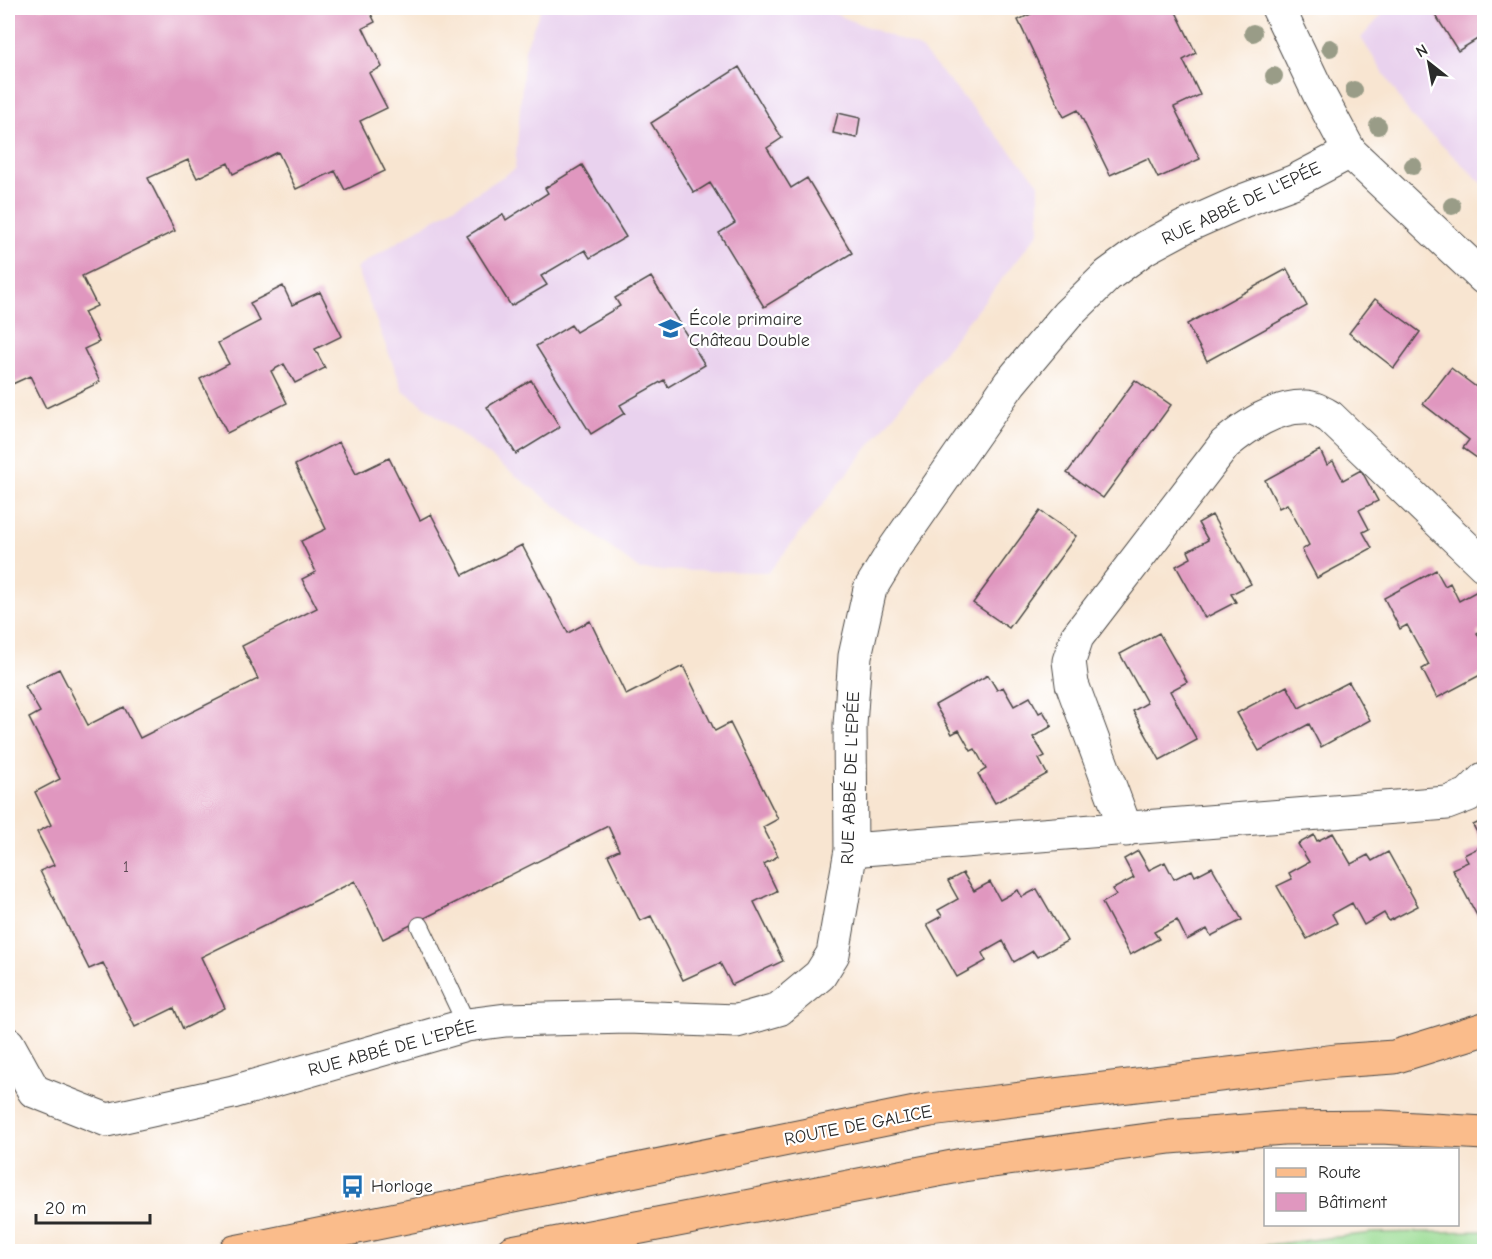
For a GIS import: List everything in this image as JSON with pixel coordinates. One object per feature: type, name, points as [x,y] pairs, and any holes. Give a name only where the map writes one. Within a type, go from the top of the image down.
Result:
[{"type":"main road","name":"ROUTE DE GALICE","points":[[235,1251],[930,1110],[1394,1056],[1485,1029]]},
{"type":"main road","points":[[512,1251],[963,1165],[1170,1137],[1283,1128],[1381,1127],[1485,1133]]},
{"type":"street","points":[[1278,8],[1350,152],[1485,278]]},
{"type":"street","name":"RUE ABBÉ DE L'EPÉE","points":[[8,1044],[34,1091],[107,1120],[233,1092],[466,1025],[506,1020],[628,1017],[737,1021],[779,1009],[820,975],[833,954],[851,850],[851,714],[855,656],[870,590],[912,522],[1010,383],[1067,315],[1108,274],[1145,248],[1204,218],[1293,182],[1350,152]]},
{"type":"street","points":[[1126,830],[1072,684],[1069,661],[1077,637],[1225,444],[1247,426],[1276,412],[1306,406],[1330,417],[1485,565]]},
{"type":"street","points":[[851,850],[1447,803],[1468,795],[1485,779]]},
{"type":"lane","points":[[420,926],[466,1025]]},
{"type":"shaded area","name":"École primaire Château Double","points":[[541,8],[820,8],[920,48],[1039,183],[1039,232],[769,572],[640,570],[403,390],[356,268],[515,169],[525,49]]},
{"type":"shaded area","points":[[1388,8],[1484,8],[1484,185],[1411,116],[1361,38]]},
{"type":"green space","points":[[1484,1231],[1484,1251],[1216,1251],[1372,1233]]},
{"type":"building","points":[[15,8],[368,8],[375,22],[363,28],[382,67],[369,73],[387,108],[360,121],[385,171],[345,190],[335,171],[296,189],[278,152],[233,174],[228,163],[197,178],[188,160],[148,178],[175,231],[82,276],[97,306],[84,312],[99,342],[84,349],[100,382],[46,408],[30,376],[8,386],[8,11]]},
{"type":"building","points":[[1028,8],[1174,8],[1196,53],[1183,60],[1200,95],[1174,107],[1200,159],[1158,178],[1148,158],[1110,175],[1078,110],[1064,117],[1018,20],[1031,14]]},
{"type":"building","points":[[1431,8],[1484,8],[1484,35],[1458,51]]},
{"type":"building","points":[[739,67],[782,138],[767,148],[791,188],[807,178],[852,253],[764,307],[719,233],[735,223],[710,183],[694,193],[651,123]]},
{"type":"building","points":[[838,113],[860,118],[857,138],[833,133]]},
{"type":"building","points":[[582,165],[626,237],[590,258],[585,250],[541,276],[547,285],[511,306],[467,236],[503,214],[506,220],[548,193],[545,188]]},
{"type":"building","points":[[1287,269],[1307,306],[1207,361],[1187,324]]},
{"type":"building","points":[[651,277],[705,365],[668,387],[664,380],[620,405],[625,413],[591,434],[536,346],[571,325],[576,332],[620,306],[615,298]]},
{"type":"building","points":[[283,286],[292,305],[320,292],[342,336],[315,349],[325,368],[295,383],[284,364],[271,371],[287,403],[227,433],[200,379],[229,364],[218,343],[260,321],[250,303]]},
{"type":"building","points":[[1375,299],[1420,332],[1394,368],[1349,333]]},
{"type":"building","points":[[1451,368],[1484,393],[1484,463],[1463,448],[1469,440],[1423,404]]},
{"type":"building","points":[[531,380],[560,427],[516,454],[487,407]]},
{"type":"building","points":[[1135,380],[1171,405],[1103,498],[1067,473]]},
{"type":"building","points":[[339,442],[356,474],[389,458],[420,520],[431,514],[463,575],[522,545],[568,633],[590,621],[626,695],[683,666],[715,731],[730,723],[778,819],[763,827],[778,856],[764,864],[777,891],[754,902],[783,961],[732,985],[720,963],[683,980],[651,916],[640,921],[608,855],[619,850],[608,826],[383,939],[355,881],[201,957],[225,1008],[183,1029],[174,1008],[135,1027],[103,963],[89,969],[40,871],[54,865],[37,832],[51,825],[35,792],[60,779],[29,718],[40,712],[25,686],[59,669],[88,725],[124,707],[140,738],[258,679],[242,646],[317,608],[302,579],[316,572],[301,541],[326,529],[295,465]]},
{"type":"building","points":[[1320,450],[1327,465],[1333,461],[1343,480],[1361,470],[1378,501],[1359,510],[1369,529],[1363,532],[1372,548],[1317,578],[1302,550],[1309,545],[1298,524],[1287,504],[1279,508],[1265,480]]},
{"type":"building","points":[[1040,511],[1076,536],[1009,628],[973,603]]},
{"type":"building","points":[[1212,515],[1251,584],[1231,594],[1236,602],[1205,618],[1176,566],[1191,558],[1188,551],[1208,540],[1198,523]]},
{"type":"building","points":[[1436,570],[1445,586],[1450,583],[1459,601],[1479,590],[1484,600],[1484,629],[1477,633],[1484,647],[1484,673],[1437,698],[1422,669],[1429,665],[1407,625],[1400,629],[1384,598]]},
{"type":"building","points":[[1159,633],[1187,682],[1170,691],[1197,740],[1160,760],[1133,711],[1147,703],[1120,654]]},
{"type":"building","points":[[988,675],[997,690],[1003,687],[1014,706],[1030,697],[1039,713],[1043,711],[1052,726],[1033,737],[1045,756],[1039,759],[1047,774],[995,803],[978,774],[986,769],[975,749],[971,751],[959,730],[952,734],[935,705]]},
{"type":"building","points":[[1349,682],[1370,720],[1321,747],[1309,724],[1259,751],[1237,713],[1287,686],[1299,708]]},
{"type":"building","points":[[1484,820],[1484,845],[1473,825]]},
{"type":"building","points":[[1333,833],[1351,864],[1368,855],[1372,861],[1388,852],[1418,906],[1389,921],[1384,913],[1364,925],[1352,903],[1332,914],[1337,923],[1307,939],[1277,886],[1292,879],[1289,873],[1309,862],[1298,844],[1314,835],[1317,841]]},
{"type":"building","points":[[1484,845],[1484,921],[1481,923],[1452,869],[1468,862],[1464,855]]},
{"type":"building","points":[[1138,851],[1149,870],[1165,862],[1174,879],[1192,870],[1195,876],[1212,867],[1242,920],[1211,936],[1207,929],[1187,940],[1177,920],[1154,932],[1159,939],[1130,955],[1102,903],[1116,895],[1113,889],[1134,878],[1124,859]]},
{"type":"building","points":[[963,873],[974,891],[990,882],[1000,900],[1018,890],[1022,897],[1037,889],[1067,941],[1037,957],[1033,951],[1014,962],[1003,941],[982,953],[986,961],[957,977],[927,924],[942,916],[938,910],[958,899],[948,881]]},
{"type":"place","name":"École primaire Château Double","points":[[671,329]]},
{"type":"place","name":"Horloge","points":[[353,1186]]}]
